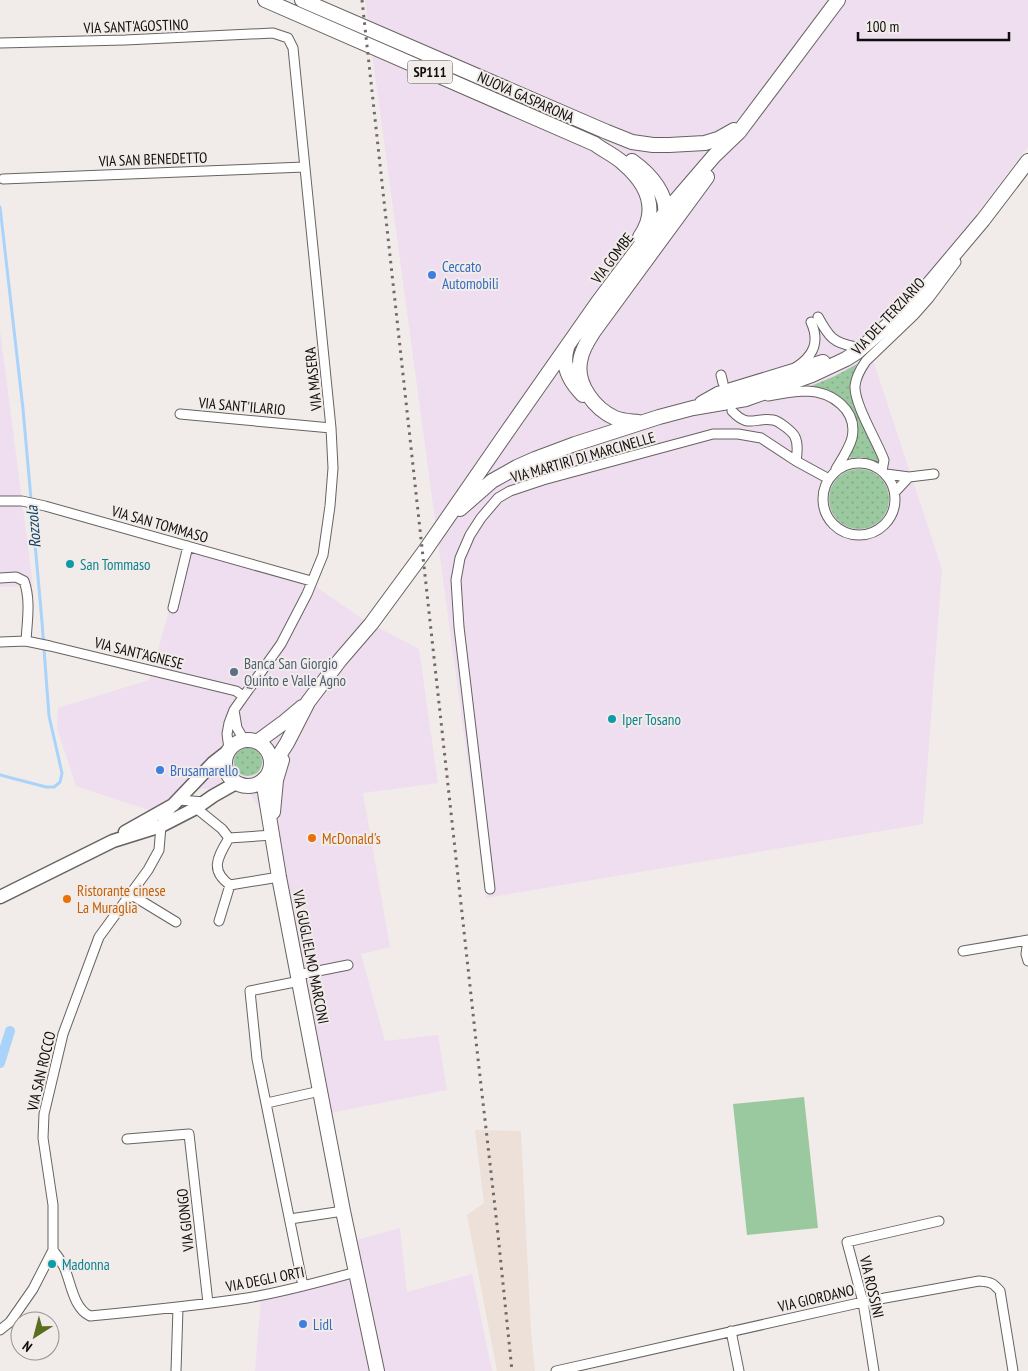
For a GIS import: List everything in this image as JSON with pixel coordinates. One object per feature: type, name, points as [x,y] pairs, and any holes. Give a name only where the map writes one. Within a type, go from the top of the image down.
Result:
[{"type":"main road","name":"NUOVA GASPARONA","points":[[264,0],[595,144],[623,163],[637,177],[646,190],[650,212],[642,234],[622,262],[598,302]]},
{"type":"main road","name":"NUOVA GASPARONA","points":[[302,0],[632,142],[653,145],[705,142],[718,139],[743,126]]},
{"type":"main road","name":"VIA GOMBE","points":[[428,548],[488,458],[598,302],[665,214],[714,156],[743,126],[838,0]]},
{"type":"main road","points":[[602,410],[585,389],[581,379],[579,364],[587,342],[743,126]]},
{"type":"main road","name":"SP111","points":[[595,144],[626,157],[640,166],[652,178],[659,189],[665,214]]},
{"type":"main road","name":"VIA DEL TERZIARIO","points":[[444,525],[492,481],[517,467],[576,444],[642,422],[692,408],[746,399],[828,369],[852,355],[896,318],[930,283],[983,220],[1028,161]]},
{"type":"main road","points":[[648,257],[658,236],[665,214]]},
{"type":"main road","name":"VIA DEL TERZIARIO","points":[[692,408],[718,394],[818,364],[870,341]]},
{"type":"main road","points":[[568,345],[565,359],[566,370],[568,377],[579,391],[589,401],[615,418],[624,421],[642,422]]},
{"type":"main road","name":"VIA GUGLIELMO MARCONI","points":[[266,775],[287,743],[308,702],[340,660],[376,618],[428,548]]},
{"type":"main road","name":"VIA GUGLIELMO MARCONI","points":[[272,832],[253,793],[230,777],[225,761],[228,751],[236,744],[250,741],[283,723],[308,702]]},
{"type":"main road","name":"VIA GUGLIELMO MARCONI","points":[[250,741],[264,747],[269,754],[271,762],[266,775],[265,797],[343,1211],[377,1371]]},
{"type":"main road","name":"VIA GUGLIELMO MARCONI","points":[[272,832],[276,780],[287,743]]},
{"type":"main road","points":[[0,897],[113,841],[176,802],[228,751]]},
{"type":"main road","points":[[113,841],[161,826],[240,784],[253,785],[266,775]]},
{"type":"street","name":"VIA SANT'AGOSTINO","points":[[0,43],[125,40],[274,33]]},
{"type":"street","name":"VIA MASERA","points":[[228,751],[227,734],[234,710],[281,644],[307,594],[323,555],[333,468],[332,428],[293,48],[288,38],[274,33]]},
{"type":"street","name":"VIA SAN BENEDETTO","points":[[3,179],[305,167]]},
{"type":"street","name":"VIA DEL TERZIARIO","points":[[884,472],[884,460],[857,399],[855,385],[860,369],[929,298],[968,247],[983,220]]},
{"type":"street","points":[[789,372],[807,358],[816,343],[815,320],[833,339],[856,347]]},
{"type":"street","name":"VIA DEL TERZIARIO","points":[[746,399],[806,391],[825,394],[841,403],[850,416],[853,431],[852,440],[832,475]]},
{"type":"street","points":[[732,412],[745,421],[774,420],[783,425],[795,436],[796,461]]},
{"type":"street","name":"VIA SANT'ILARIO","points":[[180,414],[332,428]]},
{"type":"street","name":"VIA MARTIRI DI MARCINELLE","points":[[490,889],[459,627],[456,580],[460,558],[481,518],[498,498],[510,491],[543,480],[713,434],[738,434],[761,438],[796,461],[832,475]]},
{"type":"street","points":[[884,472],[895,492],[895,506],[888,522],[881,529],[871,534],[855,536],[836,528],[825,512],[823,502],[824,490],[832,475],[843,466],[863,463],[884,472],[909,477],[934,474]]},
{"type":"street","points":[[895,492],[909,477]]},
{"type":"street","name":"VIA SAN TOMMASO","points":[[0,501],[22,501],[42,506],[311,582]]},
{"type":"street","points":[[173,608],[188,546]]},
{"type":"street","points":[[0,578],[16,577],[24,581],[27,589],[28,605],[26,641]]},
{"type":"street","name":"VIA SANT'AGNESE","points":[[0,642],[26,641],[50,646],[236,691],[243,696]]},
{"type":"street","points":[[234,710],[237,728],[250,741]]},
{"type":"street","points":[[161,826],[176,802],[201,805],[229,838]]},
{"type":"street","name":"VIA SAN ROCCO","points":[[0,1330],[10,1322],[33,1289],[53,1250],[53,1205],[43,1138],[44,1114],[63,1034],[99,937],[148,870],[159,850],[161,826]]},
{"type":"street","points":[[229,838],[272,832]]},
{"type":"street","points":[[229,838],[217,862],[217,871],[223,880],[230,885],[279,877]]},
{"type":"street","points":[[219,921],[230,885]]},
{"type":"street","points":[[130,894],[176,922]]},
{"type":"street","points":[[963,951],[1028,941],[1026,954],[1028,961]]},
{"type":"street","points":[[303,1286],[257,1060],[250,992],[348,964]]},
{"type":"street","points":[[266,1103],[320,1091]]},
{"type":"street","name":"VIA GIONGO","points":[[127,1139],[189,1134],[208,1303]]},
{"type":"street","points":[[290,1219],[343,1211]]},
{"type":"street","name":"VIA ROSSINI","points":[[874,1371],[862,1302],[847,1242],[938,1220]]},
{"type":"street","name":"VIA DEGLI ORTI","points":[[53,1250],[64,1266],[76,1300],[86,1314],[90,1316],[178,1308],[248,1298],[356,1272]]},
{"type":"street","name":"VIA GIORDANO","points":[[556,1371],[862,1302],[986,1281],[993,1284],[1000,1292],[1013,1371]]},
{"type":"street","points":[[176,1371],[178,1308]]},
{"type":"street","points":[[731,1331],[739,1371]]},
{"type":"shaded area","points":[[365,0],[1028,0],[1028,147],[870,351],[942,569],[923,824],[486,898]]},
{"type":"shaded area","points":[[0,330],[22,501],[33,586],[0,587]]},
{"type":"shaded area","points":[[188,546],[312,584],[364,620],[419,649],[438,783],[363,793],[390,947],[361,954],[385,1041],[438,1035],[447,1090],[325,1114],[272,828],[245,786],[199,789],[152,811],[76,786],[57,728],[58,708],[149,680]]},
{"type":"shaded area","points":[[475,1130],[521,1131],[531,1331],[535,1371],[497,1371],[467,1215],[484,1203]]},
{"type":"shaded area","points":[[400,1228],[407,1292],[472,1274],[492,1371],[255,1371],[261,1299],[348,1276],[349,1242]]},
{"type":"green space","points":[[857,364],[852,375],[851,395],[878,462],[861,457],[851,458],[849,456],[858,431],[852,409],[836,394],[811,386]]},
{"type":"green space","points":[[859,469],[875,474],[880,478],[884,483],[889,499],[884,515],[880,520],[875,524],[859,529],[843,524],[838,520],[834,515],[829,499],[834,483],[838,478],[843,474]]},
{"type":"green space","points":[[248,748],[258,752],[262,762],[258,772],[248,776],[238,772],[234,762],[238,752]]},
{"type":"green space","points":[[804,1097],[818,1228],[747,1235],[733,1104]]},
{"type":"waterway","name":"Rozzola","points":[[0,207],[23,409],[49,716],[62,773],[60,782],[54,787],[46,787],[0,775]]},
{"type":"waterway","points":[[0,1063],[10,1031]]},
{"type":"railway","points":[[362,0],[512,1371]]},
{"type":"place","name":"Ceccato Automobili","points":[[432,275]]},
{"type":"place","name":"San Tommaso","points":[[70,564]]},
{"type":"place","name":"Banca San Giorgio Quinto e Valle Agno","points":[[234,672]]},
{"type":"place","name":"Iper Tosano","points":[[612,719]]},
{"type":"place","name":"Brusamarello","points":[[160,770]]},
{"type":"place","name":"McDonald's","points":[[312,838]]},
{"type":"place","name":"Ristorante cinese La Muraglia","points":[[67,899]]},
{"type":"place","name":"Madonna","points":[[52,1264]]},
{"type":"place","name":"Lidl","points":[[303,1324]]}]
